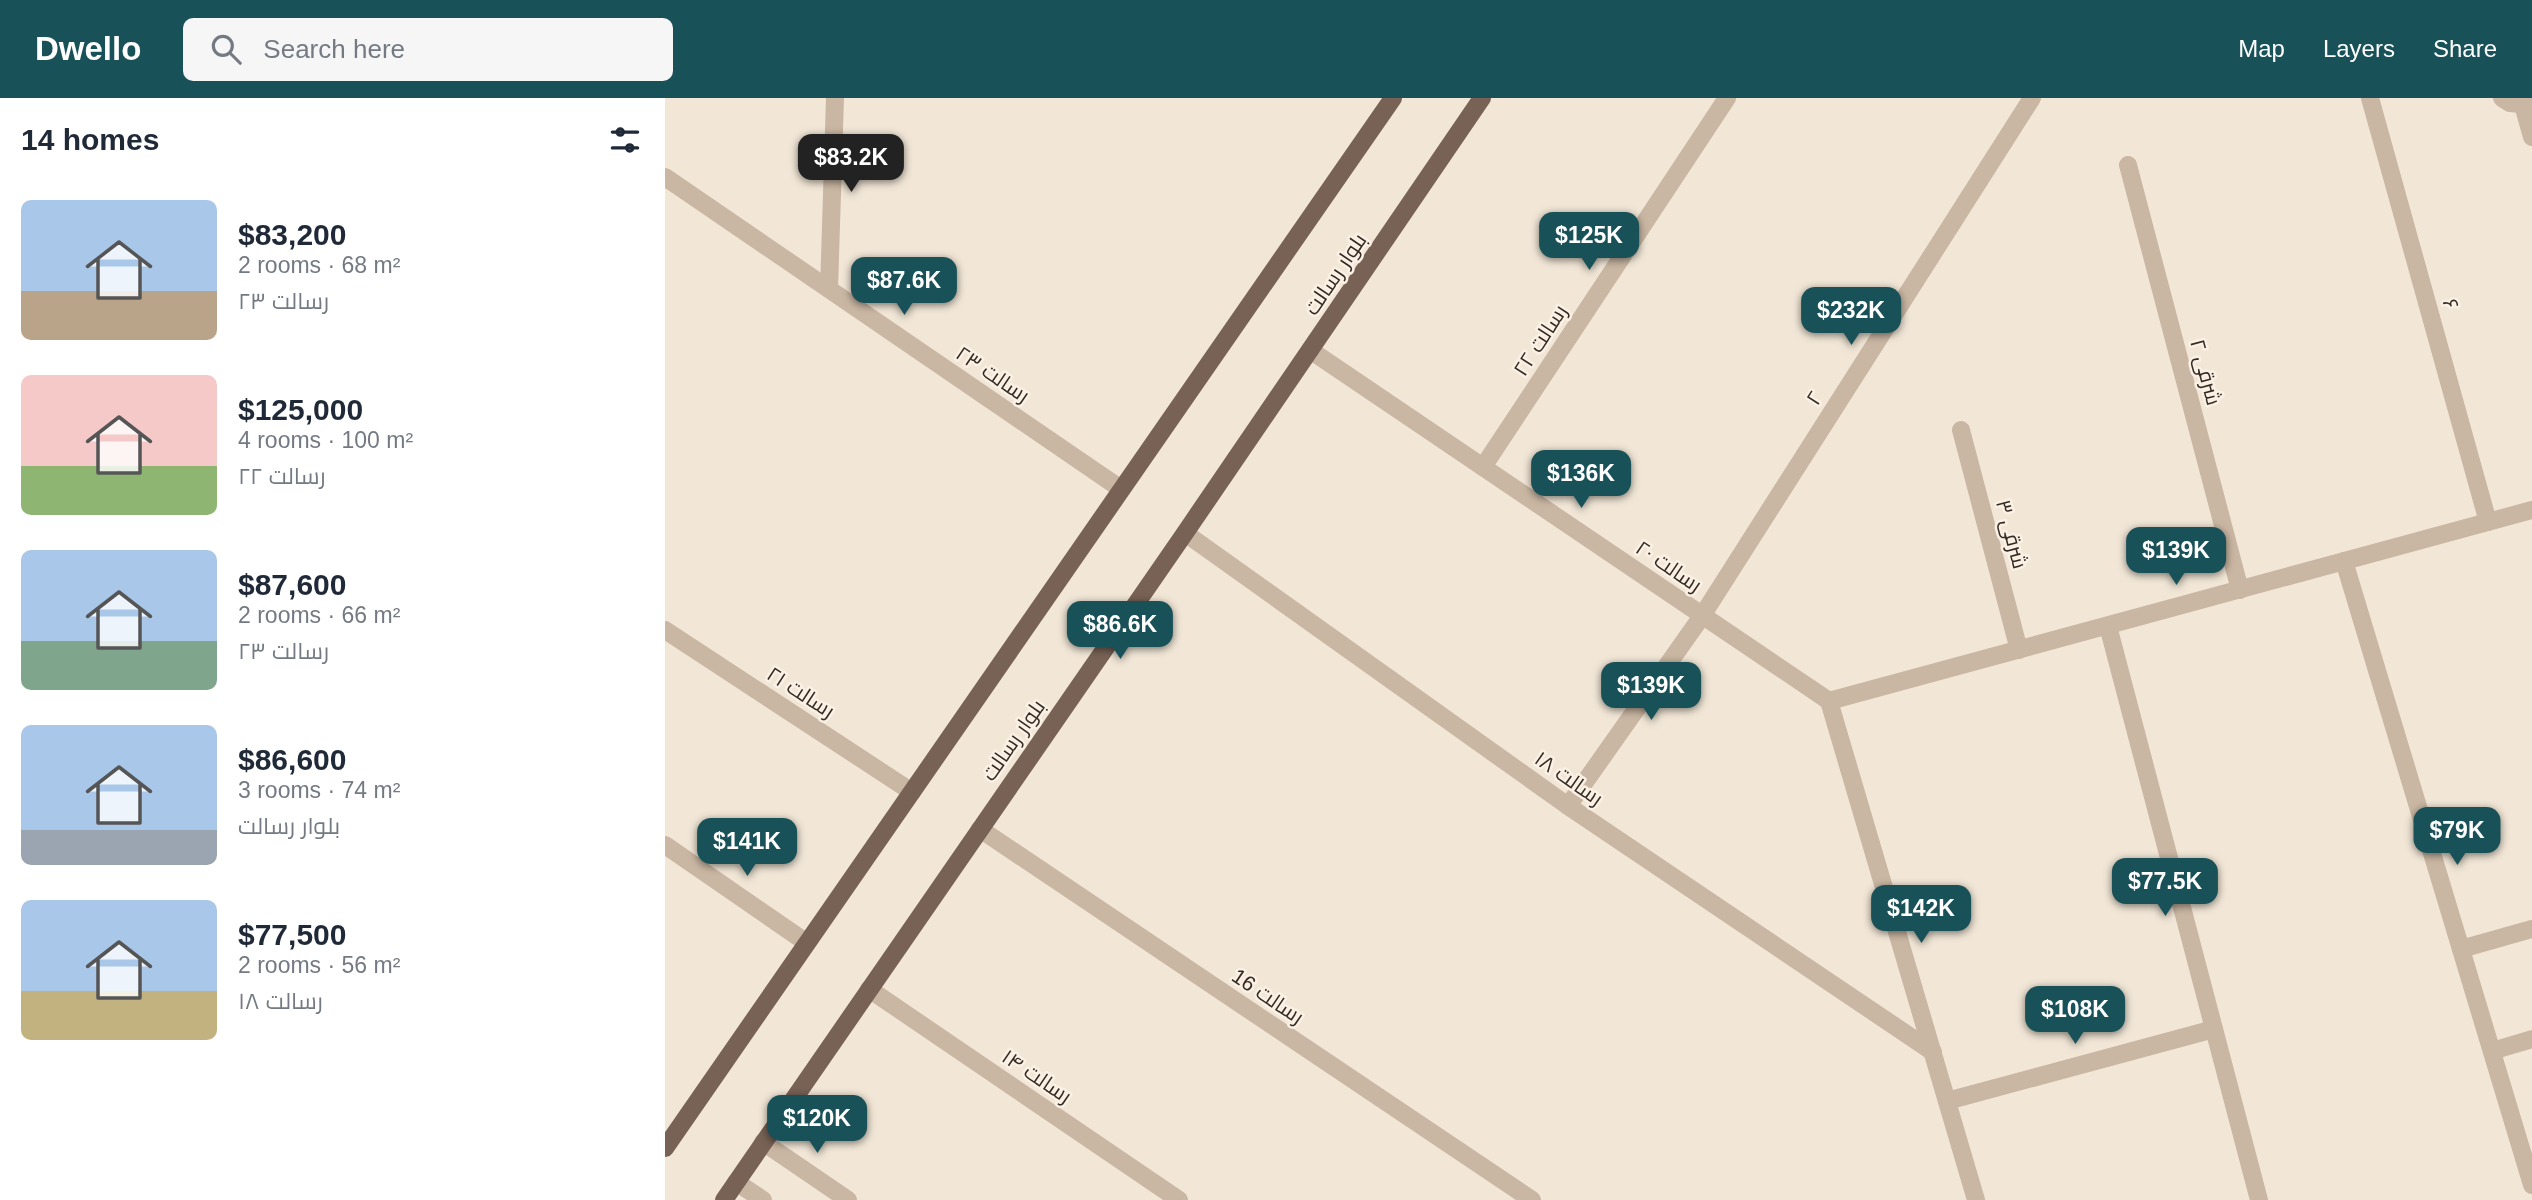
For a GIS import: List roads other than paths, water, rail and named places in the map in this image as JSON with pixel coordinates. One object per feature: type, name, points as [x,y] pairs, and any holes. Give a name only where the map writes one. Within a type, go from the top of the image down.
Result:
[{"type":"main road","points":[[665,1147],[1393,98]]},
{"type":"main road","name":"بلوار رسالت","points":[[724,1200],[1482,98]]},
{"type":"street","points":[[829,289],[835,98]]},
{"type":"street","name":"رسالت ۲۲","points":[[1483,467],[1727,98]]},
{"type":"street","name":"۲","points":[[1568,806],[1702,616],[2032,98]]},
{"type":"street","name":"۶","points":[[2370,98],[2488,522]]},
{"type":"street","points":[[2502,98],[2510,103],[2528,105],[2532,137]]},
{"type":"street","name":"۲ شرقی","points":[[2128,165],[2240,590]]},
{"type":"street","name":"رسالت ۲۳","points":[[665,177],[1121,489]]},
{"type":"street","name":"رسالت ۲۰","points":[[1310,350],[1829,701]]},
{"type":"street","name":"۳ شرقی","points":[[1961,430],[2019,650]]},
{"type":"street","points":[[1976,1200],[1829,701],[2532,510]]},
{"type":"street","name":"رسالت ۱۸","points":[[1185,533],[1568,806],[1933,1052]]},
{"type":"street","points":[[2344,561],[2532,1185]]},
{"type":"street","points":[[2108,626],[2259,1200]]},
{"type":"street","name":"رسالت ۲۱","points":[[665,630],[912,792]]},
{"type":"street","name":"رسالت 16","points":[[980,829],[1532,1200]]},
{"type":"street","points":[[665,845],[807,943]]},
{"type":"street","points":[[2461,949],[2532,929]]},
{"type":"street","name":"رسالت ۱۴","points":[[869,989],[1179,1200]]},
{"type":"street","points":[[1947,1101],[2214,1029]]},
{"type":"street","points":[[2492,1051],[2532,1039]]},
{"type":"street","points":[[763,1142],[848,1200]]},
{"type":"street","points":[[736,1182],[763,1200]]}]
